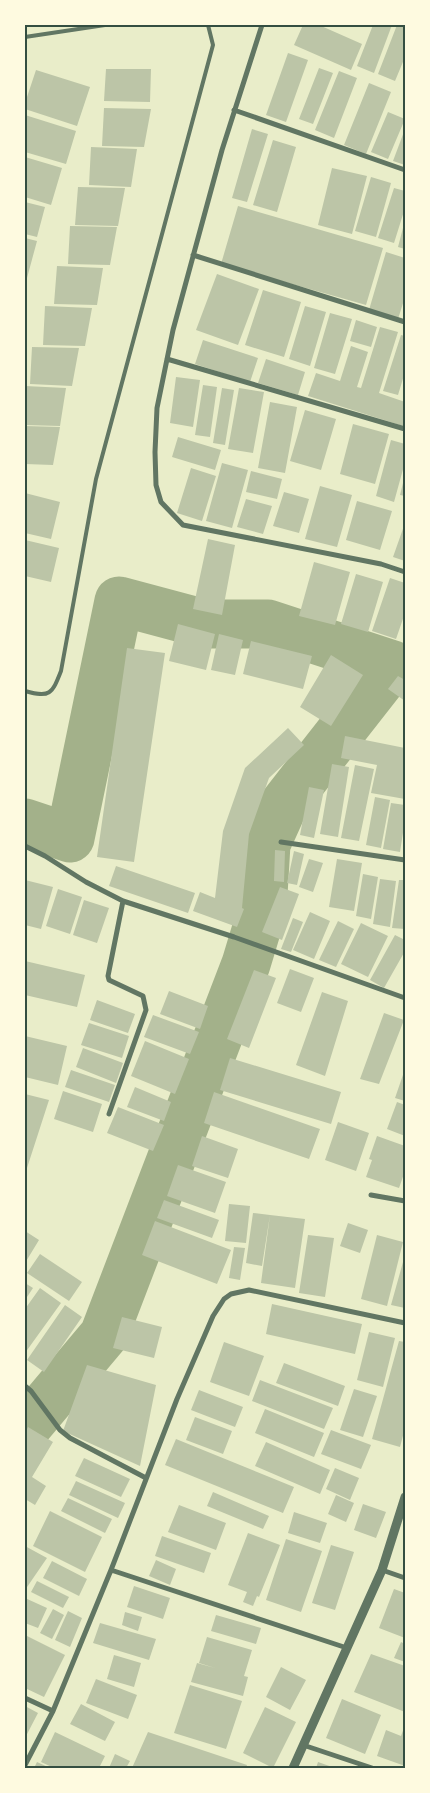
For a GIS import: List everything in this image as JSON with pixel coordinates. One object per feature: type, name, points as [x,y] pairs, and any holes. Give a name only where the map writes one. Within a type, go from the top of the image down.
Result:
[{"type":"street","points":[[262,25],[222,150],[173,330],[157,408],[156,485],[162,502],[183,524],[381,564],[405,572]]},
{"type":"street","points":[[234,110],[405,170]]},
{"type":"street","points":[[193,255],[405,322]]},
{"type":"street","points":[[167,359],[405,430]]},
{"type":"street","points":[[281,842],[405,860]]},
{"type":"street","points":[[25,846],[45,856],[86,882],[123,901],[405,998]]},
{"type":"street","points":[[108,1114],[146,1010],[143,996],[110,980],[108,976],[123,901]]},
{"type":"street","points":[[372,1195],[405,1200]]},
{"type":"street","points":[[25,1765],[53,1711],[213,1316],[224,1299],[231,1294],[249,1290],[405,1323]]},
{"type":"street","points":[[25,1386],[31,1391],[60,1430],[82,1445],[146,1478]]},
{"type":"street","points":[[293,1768],[382,1570],[405,1497]]},
{"type":"street","points":[[111,1570],[346,1648]]},
{"type":"street","points":[[382,1570],[405,1578]]},
{"type":"street","points":[[25,1698],[53,1711]]},
{"type":"street","points":[[304,1745],[372,1768]]},
{"type":"lane","points":[[25,36],[105,25]]},
{"type":"lane","points":[[25,691],[42,695],[51,693],[61,671],[96,479],[214,45],[208,25]]},
{"type":"building","points":[[303,25],[319,25],[362,44],[351,70],[294,45]]},
{"type":"building","points":[[373,25],[392,25],[374,73],[357,66]]},
{"type":"building","points":[[397,25],[405,25],[405,57],[395,81],[378,74]]},
{"type":"building","points":[[288,53],[308,60],[286,122],[266,115]]},
{"type":"building","points":[[319,68],[333,73],[313,124],[299,119]]},
{"type":"building","points":[[106,69],[151,69],[150,102],[104,101]]},
{"type":"building","points":[[36,70],[90,87],[77,126],[25,109],[25,103]]},
{"type":"building","points":[[339,71],[357,78],[334,138],[315,130]]},
{"type":"building","points":[[369,83],[391,92],[366,154],[344,145]]},
{"type":"building","points":[[104,108],[151,109],[144,147],[102,146]]},
{"type":"building","points":[[388,112],[405,119],[388,159],[371,152]]},
{"type":"building","points":[[25,115],[76,131],[66,164],[25,152]]},
{"type":"building","points":[[252,129],[268,134],[247,202],[232,198]]},
{"type":"building","points":[[405,129],[405,165],[393,161]]},
{"type":"building","points":[[273,140],[296,147],[277,212],[253,205]]},
{"type":"building","points":[[91,147],[137,149],[131,187],[89,185]]},
{"type":"building","points":[[25,157],[62,168],[51,205],[25,197]]},
{"type":"building","points":[[332,168],[367,176],[352,234],[318,225]]},
{"type":"building","points":[[371,177],[391,183],[376,237],[355,231]]},
{"type":"building","points":[[78,187],[125,188],[118,226],[75,225]]},
{"type":"building","points":[[394,188],[405,191],[405,208],[394,243],[378,238]]},
{"type":"building","points":[[25,202],[45,207],[37,237],[25,234]]},
{"type":"building","points":[[238,206],[383,248],[366,305],[221,264]]},
{"type":"building","points":[[405,225],[405,249],[398,247]]},
{"type":"building","points":[[70,226],[117,227],[110,265],[68,264]]},
{"type":"building","points":[[25,238],[37,241],[27,278],[25,277]]},
{"type":"building","points":[[386,252],[405,258],[405,297],[398,319],[369,310]]},
{"type":"building","points":[[57,266],[103,268],[97,305],[54,304]]},
{"type":"building","points":[[217,274],[259,289],[238,345],[196,330]]},
{"type":"building","points":[[263,290],[301,302],[284,357],[245,345]]},
{"type":"building","points":[[45,306],[92,308],[85,346],[43,345]]},
{"type":"building","points":[[305,306],[326,312],[310,366],[289,359]]},
{"type":"building","points":[[330,313],[352,319],[335,374],[314,368]]},
{"type":"building","points":[[356,320],[377,327],[371,347],[350,341]]},
{"type":"building","points":[[380,327],[398,332],[379,393],[405,402],[405,421],[403,426],[308,396],[316,373],[340,381],[351,346],[368,352],[357,387],[361,388]]},
{"type":"building","points":[[401,335],[405,336],[405,372],[398,395],[383,391]]},
{"type":"building","points":[[203,340],[258,358],[250,382],[195,364]]},
{"type":"building","points":[[32,347],[79,348],[72,386],[30,384]]},
{"type":"building","points":[[266,359],[305,372],[298,395],[258,383]]},
{"type":"building","points":[[176,377],[200,380],[193,427],[170,423]]},
{"type":"building","points":[[203,385],[217,387],[210,437],[195,435]]},
{"type":"building","points":[[25,386],[66,388],[60,426],[25,425]]},
{"type":"building","points":[[222,388],[234,390],[225,445],[213,443]]},
{"type":"building","points":[[239,388],[264,392],[253,453],[228,449]]},
{"type":"building","points":[[270,402],[297,407],[285,473],[258,468]]},
{"type":"building","points":[[305,410],[336,419],[321,470],[290,461]]},
{"type":"building","points":[[353,424],[389,434],[375,484],[340,474]]},
{"type":"building","points":[[25,426],[60,427],[53,465],[25,464]]},
{"type":"building","points":[[178,437],[221,450],[215,470],[172,457]]},
{"type":"building","points":[[391,440],[405,444],[405,462],[394,502],[376,496]]},
{"type":"building","points":[[222,463],[248,470],[232,528],[206,521]]},
{"type":"building","points":[[191,468],[216,476],[202,521],[177,513]]},
{"type":"building","points":[[251,471],[282,479],[277,499],[246,492]]},
{"type":"building","points":[[405,479],[405,496],[400,495]]},
{"type":"building","points":[[320,486],[352,495],[337,547],[305,539]]},
{"type":"building","points":[[284,492],[309,499],[299,533],[273,526]]},
{"type":"building","points":[[25,493],[60,502],[51,539],[25,533]]},
{"type":"building","points":[[246,499],[272,506],[263,534],[237,527]]},
{"type":"building","points":[[357,501],[392,511],[380,550],[346,540]]},
{"type":"building","points":[[405,523],[405,561],[393,557]]},
{"type":"building","points":[[208,539],[235,545],[222,615],[193,609]]},
{"type":"building","points":[[25,540],[59,548],[51,582],[25,576]]},
{"type":"building","points":[[314,562],[350,572],[335,625],[299,616]]},
{"type":"building","points":[[356,574],[383,582],[368,632],[341,624]]},
{"type":"building","points":[[390,578],[405,583],[405,613],[396,639],[372,631]]},
{"type":"building","points":[[178,624],[215,634],[206,670],[169,661]]},
{"type":"building","points":[[219,634],[243,640],[235,675],[211,670]]},
{"type":"building","points":[[251,641],[312,656],[303,689],[243,674]]},
{"type":"building","points":[[127,648],[165,653],[134,862],[97,857]]},
{"type":"building","points":[[331,655],[363,675],[331,726],[300,707]]},
{"type":"building","points":[[398,676],[405,680],[405,701],[388,689]]},
{"type":"building","points":[[288,728],[304,745],[269,778],[249,834],[242,908],[244,909],[237,927],[193,911],[200,892],[215,898],[223,831],[245,768]]},
{"type":"building","points":[[345,736],[405,748],[405,799],[371,793],[377,765],[341,758]]},
{"type":"building","points":[[332,764],[349,767],[338,837],[320,834]]},
{"type":"building","points":[[355,765],[374,769],[359,841],[341,838]]},
{"type":"building","points":[[309,787],[324,790],[314,838],[300,835]]},
{"type":"building","points":[[375,797],[390,800],[381,848],[366,845]]},
{"type":"building","points":[[391,803],[405,805],[405,820],[400,852],[383,849]]},
{"type":"building","points":[[275,850],[285,851],[284,882],[274,881]]},
{"type":"building","points":[[294,851],[304,854],[297,885],[287,883]]},
{"type":"building","points":[[309,859],[323,863],[313,892],[299,887]]},
{"type":"building","points":[[337,859],[362,863],[354,911],[329,907]]},
{"type":"building","points":[[116,866],[195,893],[188,913],[109,886]]},
{"type":"building","points":[[363,874],[378,877],[371,919],[356,916]]},
{"type":"building","points":[[380,879],[396,881],[390,927],[373,924]]},
{"type":"building","points":[[25,880],[53,887],[41,929],[25,925]]},
{"type":"building","points":[[399,880],[405,880],[405,929],[392,928]]},
{"type":"building","points":[[280,887],[299,894],[282,940],[262,932]]},
{"type":"building","points":[[58,889],[82,897],[70,934],[46,926]]},
{"type":"building","points":[[84,900],[109,908],[97,943],[73,935]]},
{"type":"building","points":[[310,912],[330,921],[314,959],[293,950]]},
{"type":"building","points":[[293,918],[303,922],[291,952],[281,949]]},
{"type":"building","points":[[338,921],[354,929],[336,967],[319,960]]},
{"type":"building","points":[[361,923],[388,936],[368,977],[341,964]]},
{"type":"building","points":[[395,935],[405,940],[405,951],[384,988],[370,980]]},
{"type":"building","points":[[25,961],[85,975],[77,1007],[25,995]]},
{"type":"building","points":[[290,969],[314,978],[301,1012],[277,1003]]},
{"type":"building","points":[[254,970],[276,978],[249,1048],[227,1039]]},
{"type":"building","points":[[169,991],[208,1006],[200,1029],[160,1014]]},
{"type":"building","points":[[322,992],[348,1001],[325,1076],[296,1065]]},
{"type":"building","points":[[97,1000],[135,1014],[128,1033],[90,1020]]},
{"type":"building","points":[[384,1013],[404,1020],[379,1084],[360,1079]]},
{"type":"building","points":[[153,1015],[199,1032],[190,1054],[144,1037]]},
{"type":"building","points":[[89,1023],[129,1036],[122,1058],[81,1045]]},
{"type":"building","points":[[25,1036],[67,1046],[58,1085],[25,1077]]},
{"type":"building","points":[[145,1041],[189,1059],[175,1094],[131,1076]]},
{"type":"building","points":[[83,1048],[123,1063],[116,1083],[76,1067]]},
{"type":"building","points":[[230,1058],[341,1092],[331,1124],[220,1090]]},
{"type":"building","points":[[405,1069],[405,1101],[395,1098]]},
{"type":"building","points":[[71,1070],[115,1085],[109,1102],[65,1087]]},
{"type":"building","points":[[135,1087],[171,1102],[164,1121],[127,1107]]},
{"type":"building","points":[[63,1091],[102,1104],[93,1132],[54,1119]]},
{"type":"building","points":[[214,1092],[320,1129],[309,1159],[204,1123]]},
{"type":"building","points":[[25,1094],[49,1100],[27,1168],[25,1168]]},
{"type":"building","points":[[397,1102],[405,1105],[405,1136],[387,1129]]},
{"type":"building","points":[[118,1107],[164,1125],[153,1151],[107,1133]]},
{"type":"building","points":[[338,1122],[369,1133],[356,1171],[325,1160]]},
{"type":"building","points":[[202,1136],[238,1149],[228,1178],[192,1166]]},
{"type":"building","points":[[377,1136],[405,1146],[405,1171],[399,1188],[366,1177],[372,1160],[369,1159]]},
{"type":"building","points":[[178,1165],[226,1182],[215,1213],[167,1196]]},
{"type":"building","points":[[164,1200],[219,1220],[212,1238],[157,1218]]},
{"type":"building","points":[[229,1204],[250,1206],[246,1243],[225,1241]]},
{"type":"building","points":[[253,1213],[270,1215],[262,1266],[246,1263]]},
{"type":"building","points":[[270,1215],[305,1219],[295,1288],[261,1283]]},
{"type":"building","points":[[155,1221],[231,1250],[217,1284],[142,1255]]},
{"type":"building","points":[[348,1223],[368,1230],[360,1253],[340,1246]]},
{"type":"building","points":[[25,1231],[39,1240],[25,1263]]},
{"type":"building","points":[[308,1235],[334,1238],[325,1297],[299,1293]]},
{"type":"building","points":[[377,1235],[403,1242],[387,1306],[361,1299]]},
{"type":"building","points":[[234,1247],[245,1248],[240,1280],[229,1278]]},
{"type":"building","points":[[40,1254],[82,1282],[69,1301],[27,1273]]},
{"type":"building","points":[[403,1262],[405,1263],[405,1308],[391,1305]]},
{"type":"building","points":[[25,1283],[33,1288],[25,1300]]},
{"type":"building","points":[[40,1288],[61,1303],[25,1353],[25,1309]]},
{"type":"building","points":[[272,1304],[362,1324],[355,1354],[266,1334]]},
{"type":"building","points":[[65,1305],[82,1317],[44,1372],[27,1360]]},
{"type":"building","points":[[122,1317],[162,1327],[154,1358],[113,1348]]},
{"type":"building","points":[[369,1332],[395,1338],[383,1387],[357,1380]]},
{"type":"building","points":[[399,1341],[405,1342],[405,1428],[400,1447],[372,1439]]},
{"type":"building","points":[[224,1342],[264,1356],[249,1396],[210,1382]]},
{"type":"building","points":[[284,1363],[345,1386],[338,1406],[276,1383]]},
{"type":"building","points":[[87,1365],[156,1385],[140,1466],[63,1431]]},
{"type":"building","points":[[260,1380],[333,1408],[324,1429],[252,1401]]},
{"type":"building","points":[[354,1389],[377,1396],[363,1437],[340,1430]]},
{"type":"building","points":[[199,1390],[243,1407],[235,1427],[191,1410]]},
{"type":"building","points":[[265,1409],[324,1433],[314,1457],[255,1433]]},
{"type":"building","points":[[195,1417],[232,1431],[223,1454],[186,1440]]},
{"type":"building","points":[[28,1427],[53,1442],[32,1477],[46,1486],[35,1505],[25,1499],[25,1433]]},
{"type":"building","points":[[331,1430],[371,1445],[361,1469],[321,1454]]},
{"type":"building","points":[[176,1439],[294,1487],[283,1513],[165,1465]]},
{"type":"building","points":[[266,1442],[330,1470],[320,1494],[255,1466]]},
{"type":"building","points":[[84,1458],[130,1479],[121,1497],[75,1476]]},
{"type":"building","points":[[335,1468],[359,1478],[350,1500],[326,1489]]},
{"type":"building","points":[[76,1481],[125,1503],[118,1518],[69,1495]]},
{"type":"building","points":[[213,1492],[269,1516],[263,1529],[207,1506]]},
{"type":"building","points":[[336,1495],[354,1503],[346,1522],[328,1514]]},
{"type":"building","points":[[68,1498],[112,1519],[105,1533],[61,1511]]},
{"type":"building","points":[[363,1504],[386,1512],[376,1538],[354,1530]]},
{"type":"building","points":[[179,1505],[226,1523],[216,1550],[168,1532]]},
{"type":"building","points":[[50,1511],[102,1537],[85,1572],[33,1546]]},
{"type":"building","points":[[294,1512],[327,1523],[320,1543],[288,1533]]},
{"type":"building","points":[[248,1533],[280,1545],[259,1597],[257,1596],[253,1606],[243,1602],[247,1592],[228,1585]]},
{"type":"building","points":[[162,1536],[211,1553],[204,1573],[155,1556]]},
{"type":"building","points":[[286,1539],[322,1551],[301,1612],[266,1600]]},
{"type":"building","points":[[331,1545],[354,1552],[335,1610],[312,1603]]},
{"type":"building","points":[[25,1546],[47,1558],[25,1590]]},
{"type":"building","points":[[156,1560],[176,1569],[170,1585],[149,1576]]},
{"type":"building","points":[[52,1561],[87,1579],[79,1596],[43,1578]]},
{"type":"building","points":[[37,1581],[69,1597],[63,1608],[31,1592]]},
{"type":"building","points":[[134,1586],[170,1598],[163,1619],[127,1607]]},
{"type":"building","points":[[394,1589],[405,1593],[405,1638],[379,1628]]},
{"type":"building","points":[[25,1598],[47,1608],[38,1628],[25,1623]]},
{"type":"building","points":[[53,1609],[64,1615],[52,1639],[40,1633]]},
{"type":"building","points":[[68,1611],[82,1618],[70,1647],[55,1640]]},
{"type":"building","points":[[125,1612],[142,1617],[138,1631],[122,1625]]},
{"type":"building","points":[[216,1615],[261,1628],[256,1644],[211,1631]]},
{"type":"building","points":[[100,1623],[156,1639],[149,1660],[93,1643]]},
{"type":"building","points":[[25,1635],[65,1655],[44,1697],[25,1688]]},
{"type":"building","points":[[207,1637],[252,1650],[244,1676],[248,1677],[243,1696],[191,1682],[197,1663],[215,1668],[199,1663]]},
{"type":"building","points":[[401,1642],[405,1644],[405,1662],[394,1658]]},
{"type":"building","points":[[371,1654],[405,1666],[405,1712],[354,1692]]},
{"type":"building","points":[[114,1655],[141,1663],[134,1687],[107,1679]]},
{"type":"building","points":[[281,1667],[306,1680],[290,1710],[266,1697]]},
{"type":"building","points":[[96,1679],[137,1695],[128,1719],[86,1703]]},
{"type":"building","points":[[190,1685],[242,1701],[226,1749],[174,1733]]},
{"type":"building","points":[[342,1699],[381,1715],[365,1754],[326,1738]]},
{"type":"building","points":[[81,1704],[115,1722],[105,1741],[70,1724]]},
{"type":"building","points":[[25,1706],[38,1713],[25,1738]]},
{"type":"building","points":[[265,1707],[296,1722],[273,1768],[243,1753]]},
{"type":"building","points":[[405,1725],[405,1766],[377,1756],[386,1730],[401,1736]]},
{"type":"building","points":[[55,1732],[105,1756],[99,1768],[54,1768],[41,1762]]},
{"type":"building","points":[[148,1732],[247,1765],[246,1768],[132,1768]]},
{"type":"building","points":[[115,1754],[130,1761],[126,1768],[109,1768]]},
{"type":"building","points":[[37,1762],[50,1768],[34,1768]]},
{"type":"building","points":[[318,1762],[335,1768],[316,1768]]},
{"type":"waterway","points":[[25,823],[70,838],[119,601],[205,624],[268,624],[393,665]]},
{"type":"waterway","points":[[25,1429],[104,1335],[246,964],[262,911],[266,844],[284,804],[393,665],[405,670]]}]
